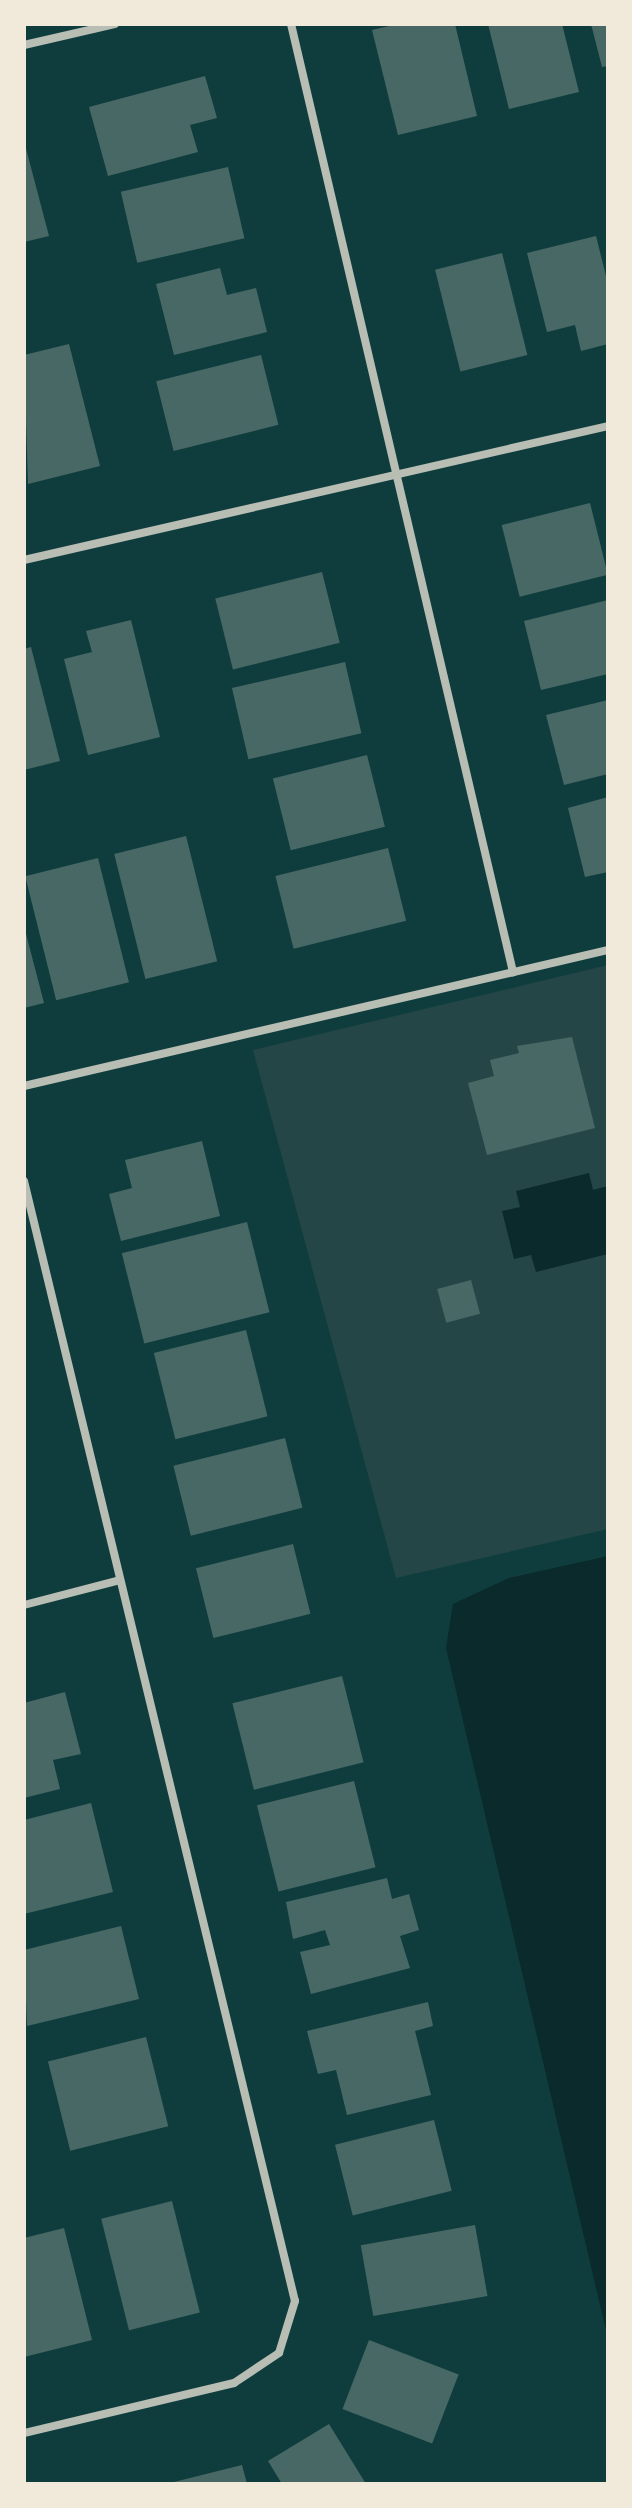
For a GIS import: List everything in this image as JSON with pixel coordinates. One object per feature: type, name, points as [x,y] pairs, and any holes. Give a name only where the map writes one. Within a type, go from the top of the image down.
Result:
[{"type":"street","points":[[24,45],[115,24]]},
{"type":"street","points":[[291,24],[513,972]]},
{"type":"street","points":[[24,560],[608,426]]},
{"type":"street","points":[[24,1086],[608,950]]},
{"type":"street","points":[[24,1181],[295,2301],[279,2353],[234,2383],[24,2433]]},
{"type":"street","points":[[24,1605],[120,1580]]},
{"type":"shaded area","points":[[608,965],[608,1529],[396,1578],[253,1050]]},
{"type":"shaded area","points":[[589,1173],[593,1190],[608,1186],[608,1254],[536,1272],[531,1255],[514,1259],[502,1211],[520,1207],[516,1191]]},
{"type":"shaded area","points":[[608,1556],[608,2339],[446,1648],[453,1604],[509,1578]]},
{"type":"building","points":[[398,24],[455,24],[477,116],[398,135],[372,30]]},
{"type":"building","points":[[488,24],[562,24],[579,92],[509,109]]},
{"type":"building","points":[[591,24],[608,24],[608,66],[602,67]]},
{"type":"building","points":[[205,76],[217,118],[190,125],[198,152],[108,176],[89,107]]},
{"type":"building","points":[[24,141],[49,236],[24,242]]},
{"type":"building","points":[[228,167],[244,238],[137,263],[121,192]]},
{"type":"building","points":[[596,236],[608,284],[608,344],[581,351],[575,325],[547,332],[527,253]]},
{"type":"building","points":[[502,253],[527,355],[460,372],[435,270]]},
{"type":"building","points":[[220,268],[227,295],[256,288],[267,332],[174,355],[156,284]]},
{"type":"building","points":[[69,344],[100,466],[28,484],[24,355]]},
{"type":"building","points":[[261,355],[278,425],[174,451],[156,381]]},
{"type":"building","points":[[590,503],[608,575],[520,597],[502,525]]},
{"type":"building","points":[[322,572],[340,643],[233,669],[215,599]]},
{"type":"building","points":[[608,600],[608,674],[541,690],[524,621]]},
{"type":"building","points":[[131,620],[160,737],[88,755],[64,659],[92,652],[86,631]]},
{"type":"building","points":[[31,647],[60,761],[24,770],[24,649]]},
{"type":"building","points":[[345,662],[361,733],[248,759],[232,688]]},
{"type":"building","points":[[608,700],[608,774],[564,785],[546,715]]},
{"type":"building","points":[[367,755],[385,827],[291,850],[273,778]]},
{"type":"building","points":[[608,797],[608,872],[585,877],[568,808]]},
{"type":"building","points":[[186,836],[217,961],[145,979],[114,854]]},
{"type":"building","points":[[388,848],[406,921],[294,949],[275,876]]},
{"type":"building","points":[[98,858],[129,982],[56,1000],[25,876]]},
{"type":"building","points":[[24,926],[44,1003],[24,1008]]},
{"type":"building","points":[[572,1037],[595,1128],[487,1155],[468,1083],[494,1076],[490,1060],[519,1053],[517,1046]]},
{"type":"building","points":[[202,1141],[220,1216],[121,1241],[109,1194],[132,1188],[125,1160]]},
{"type":"building","points":[[247,1222],[269,1312],[144,1343],[122,1253]]},
{"type":"building","points":[[471,1280],[480,1314],[446,1323],[437,1289]]},
{"type":"building","points":[[246,1330],[268,1416],[175,1439],[154,1353]]},
{"type":"building","points":[[285,1438],[302,1508],[191,1536],[173,1466]]},
{"type":"building","points":[[293,1544],[310,1614],[213,1638],[196,1568]]},
{"type":"building","points":[[342,1676],[364,1762],[254,1790],[232,1703]]},
{"type":"building","points":[[65,1692],[81,1754],[53,1760],[60,1789],[24,1798],[24,1703]]},
{"type":"building","points":[[354,1781],[376,1867],[279,1892],[257,1805]]},
{"type":"building","points":[[91,1803],[113,1892],[24,1914],[24,1820]]},
{"type":"building","points":[[387,1878],[392,1899],[409,1894],[419,1930],[400,1936],[410,1968],[311,1994],[300,1952],[330,1945],[325,1930],[293,1939],[286,1902]]},
{"type":"building","points":[[121,1926],[139,1999],[27,2026],[24,1950]]},
{"type":"building","points":[[428,2002],[433,2026],[415,2031],[431,2095],[347,2115],[336,2070],[318,2074],[307,2031]]},
{"type":"building","points":[[146,2037],[168,2126],[70,2151],[48,2061]]},
{"type":"building","points":[[434,2120],[452,2191],[353,2216],[335,2145]]},
{"type":"building","points":[[172,2201],[200,2313],[129,2330],[101,2219]]},
{"type":"building","points":[[475,2225],[488,2296],[373,2316],[361,2245]]},
{"type":"building","points":[[64,2228],[92,2340],[24,2357],[24,2238]]},
{"type":"building","points":[[369,2340],[459,2374],[432,2443],[342,2409]]},
{"type":"building","points":[[329,2424],[366,2484],[282,2484],[268,2461]]},
{"type":"building","points":[[242,2465],[247,2484],[170,2483]]}]
